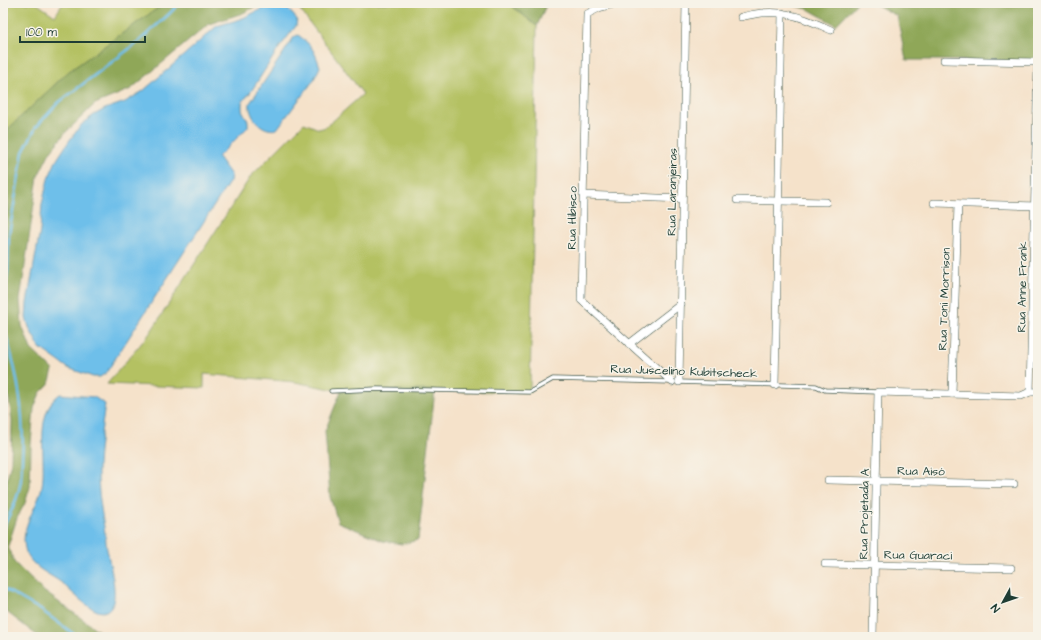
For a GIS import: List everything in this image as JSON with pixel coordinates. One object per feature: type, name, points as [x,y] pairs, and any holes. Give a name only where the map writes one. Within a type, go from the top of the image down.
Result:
[{"type":"street","name":"Rua Hibisco","points":[[617,3],[599,8],[587,14],[581,300],[629,344],[675,382]]},
{"type":"street","name":"Rua Laranjeiras","points":[[675,382],[681,304],[686,3]]},
{"type":"street","points":[[775,385],[782,13]]},
{"type":"street","points":[[741,17],[753,14],[790,14],[831,30]]},
{"type":"street","points":[[944,60],[1038,62]]},
{"type":"street","name":"Rua Anne Frank","points":[[1030,392],[1036,206],[1038,62]]},
{"type":"street","points":[[583,195],[682,199]]},
{"type":"street","points":[[738,200],[826,202]]},
{"type":"street","points":[[934,203],[1036,206]]},
{"type":"street","name":"Rua Toni Morrison","points":[[952,394],[958,204]]},
{"type":"street","points":[[629,344],[681,304]]},
{"type":"street","name":"Rua Juscelino Kubitscheck","points":[[878,392],[1021,396],[1030,392],[1038,392]]},
{"type":"street","name":"Rua Projetada A","points":[[873,637],[878,392]]},
{"type":"street","name":"Rua Aisó","points":[[828,480],[1014,484]]},
{"type":"street","name":"Rua Guaraci","points":[[825,564],[1011,568]]},
{"type":"lane","name":"Rua Juscelino Kubitscheck","points":[[331,391],[377,390],[530,392],[554,379],[816,386],[825,390],[878,392]]},
{"type":"green space","points":[[3,3],[36,3],[55,16],[63,3],[165,3],[68,72],[8,129],[3,149]]},
{"type":"green space","points":[[165,3],[262,3],[243,13],[209,24],[131,89],[95,104],[65,133],[50,152],[38,176],[20,300],[22,326],[31,349],[53,370],[49,384],[40,393],[34,408],[30,487],[25,503],[17,518],[8,546],[14,562],[42,590],[107,637],[39,637],[3,609],[3,497],[11,462],[12,421],[6,379],[3,370],[3,232],[7,212],[7,194],[3,183],[3,149],[8,129],[68,72]]},
{"type":"green space","points":[[295,3],[508,3],[537,26],[530,392],[341,391],[295,382],[204,374],[204,388],[107,384],[150,333],[251,176],[304,123],[319,129],[326,127],[363,94]]},
{"type":"green space","points":[[508,3],[547,3],[537,26]]},
{"type":"green space","points":[[782,3],[857,3],[836,25],[808,9]]},
{"type":"green space","points":[[873,3],[1038,3],[1038,62],[906,60],[897,16]]},
{"type":"green space","points":[[435,390],[418,540],[402,544],[383,541],[338,522],[330,497],[325,431],[341,391]]},
{"type":"water","points":[[272,4],[285,6],[297,19],[296,26],[279,48],[250,93],[242,102],[242,110],[248,121],[248,127],[218,157],[231,175],[230,181],[106,373],[100,377],[93,377],[68,368],[40,348],[30,330],[26,318],[27,303],[40,231],[42,204],[48,179],[56,161],[82,124],[94,115],[105,109],[125,102],[143,91],[217,26],[241,19]]},
{"type":"water","points":[[298,35],[307,42],[312,49],[320,67],[313,81],[277,129],[267,129],[258,123],[251,114],[250,103],[294,37]]},
{"type":"water","points":[[60,394],[94,397],[105,404],[99,447],[98,481],[107,549],[114,585],[114,594],[111,607],[106,611],[101,612],[89,607],[62,583],[32,562],[26,552],[24,543],[26,526],[37,502],[42,486],[43,437],[46,412],[52,402]]},
{"type":"waterway","points":[[3,302],[8,270],[9,234],[23,152],[36,127],[58,103],[137,43],[180,3]]},
{"type":"waterway","points":[[3,326],[13,360],[19,393],[23,443],[19,491],[3,528]]},
{"type":"waterway","points":[[3,588],[41,610],[78,637]]}]
